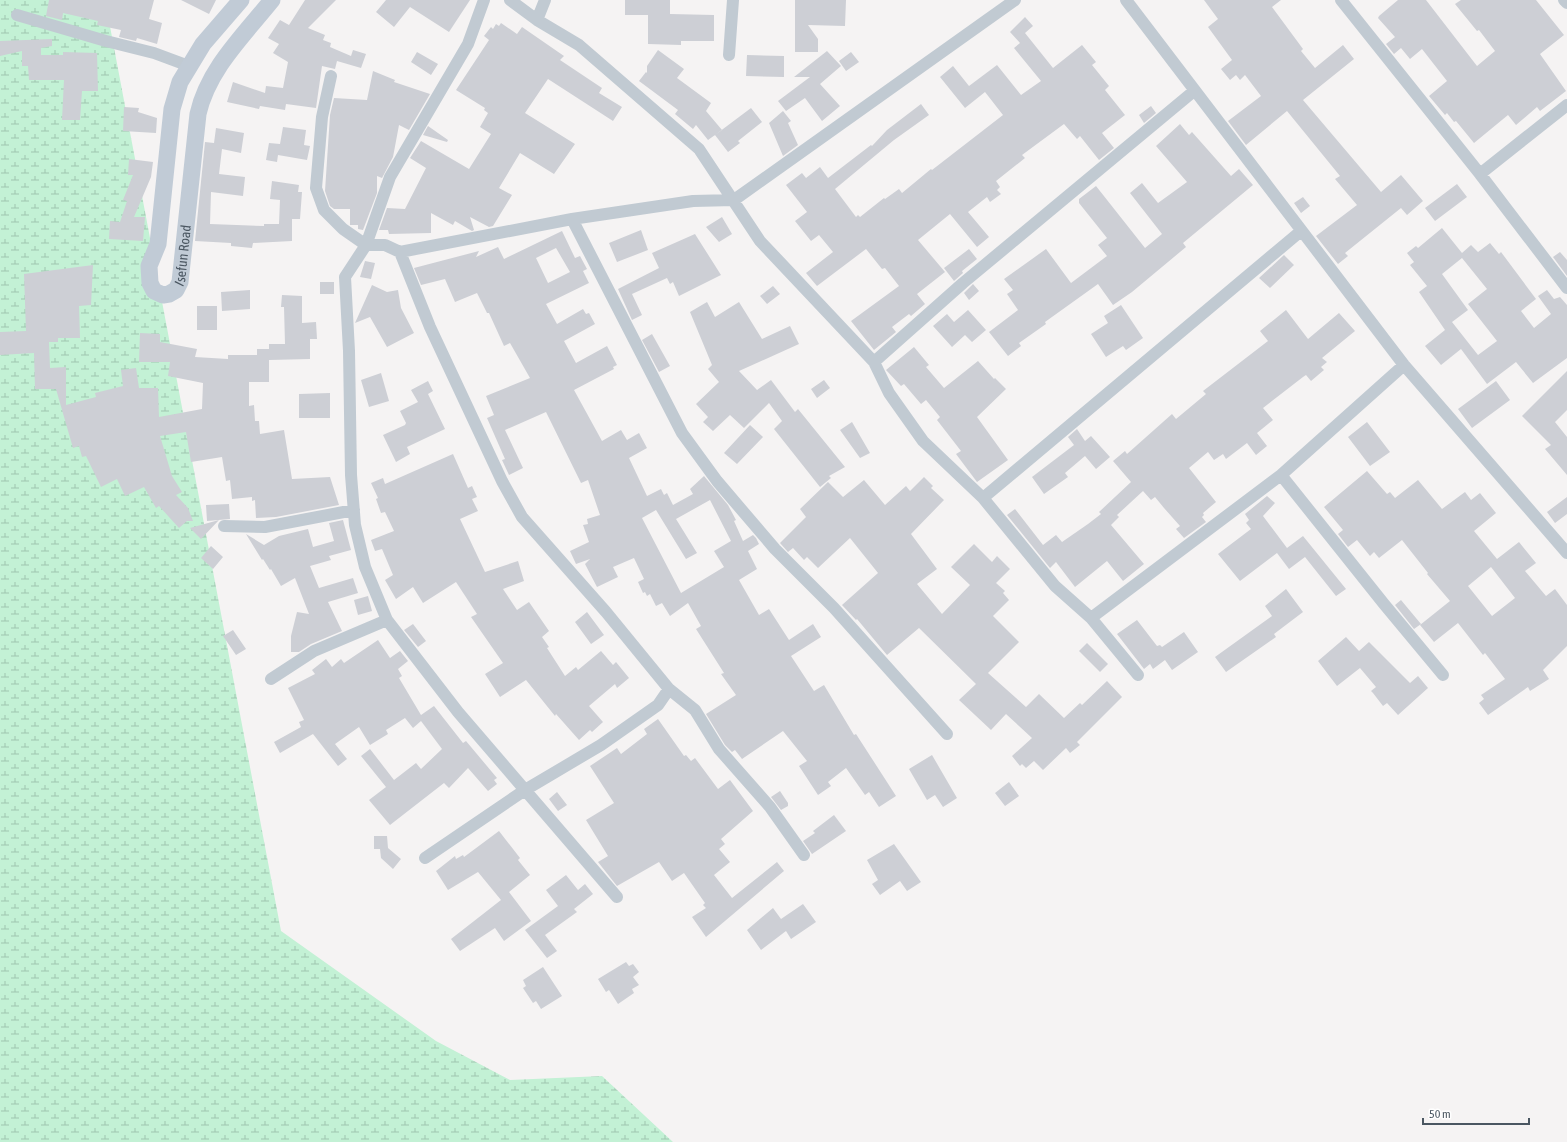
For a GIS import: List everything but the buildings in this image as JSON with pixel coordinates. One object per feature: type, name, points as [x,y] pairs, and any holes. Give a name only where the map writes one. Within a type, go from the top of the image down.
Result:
[{"type":"street","name":"Isefun Road","points":[[239,0],[203,44],[189,66],[180,82],[172,109],[158,244],[149,266],[150,283],[154,291],[163,295],[176,290],[180,282],[194,144],[202,97],[223,60],[272,0]]},
{"type":"street","points":[[484,0],[468,44],[390,177],[366,245],[345,277],[349,351],[351,475],[356,525],[365,567],[387,620],[458,712],[618,897]]},
{"type":"street","points":[[510,0],[537,20],[579,45],[699,150],[734,200],[760,241],[874,362],[889,393],[923,441],[983,498],[1055,586],[1091,618],[1138,675]]},
{"type":"street","points":[[537,20],[545,0]]},
{"type":"street","points":[[729,55],[733,0]]},
{"type":"street","points":[[331,76],[322,117],[316,188],[324,210],[342,229],[366,245],[385,245],[400,252],[572,219],[693,201],[734,200],[1015,0]]},
{"type":"street","points":[[1126,0],[1404,365],[1567,553]]},
{"type":"street","points":[[1341,0],[1480,174],[1567,288]]},
{"type":"street","points":[[1564,0],[1567,3]]},
{"type":"street","points":[[17,15],[106,41],[154,53],[189,66]]},
{"type":"street","points":[[874,362],[963,283],[1194,91]]},
{"type":"street","points":[[1480,174],[1567,105]]},
{"type":"street","points":[[572,219],[682,433],[717,481],[775,549],[834,608],[947,734]]},
{"type":"street","points":[[983,498],[1301,231]]},
{"type":"street","points":[[400,252],[430,327],[502,481],[522,517],[601,606],[669,689],[695,710],[719,749],[770,807],[804,855]]},
{"type":"street","points":[[1091,618],[1281,475],[1404,365]]},
{"type":"street","points":[[1281,475],[1443,675]]},
{"type":"street","points":[[224,526],[265,527],[354,510]]},
{"type":"street","points":[[271,679],[314,651],[387,620]]},
{"type":"street","points":[[425,858],[525,790],[620,732],[658,705],[669,689]]},
{"type":"green space","points":[[0,0],[105,0],[281,931],[436,1041],[510,1080],[602,1076],[673,1142],[0,1142]]}]
